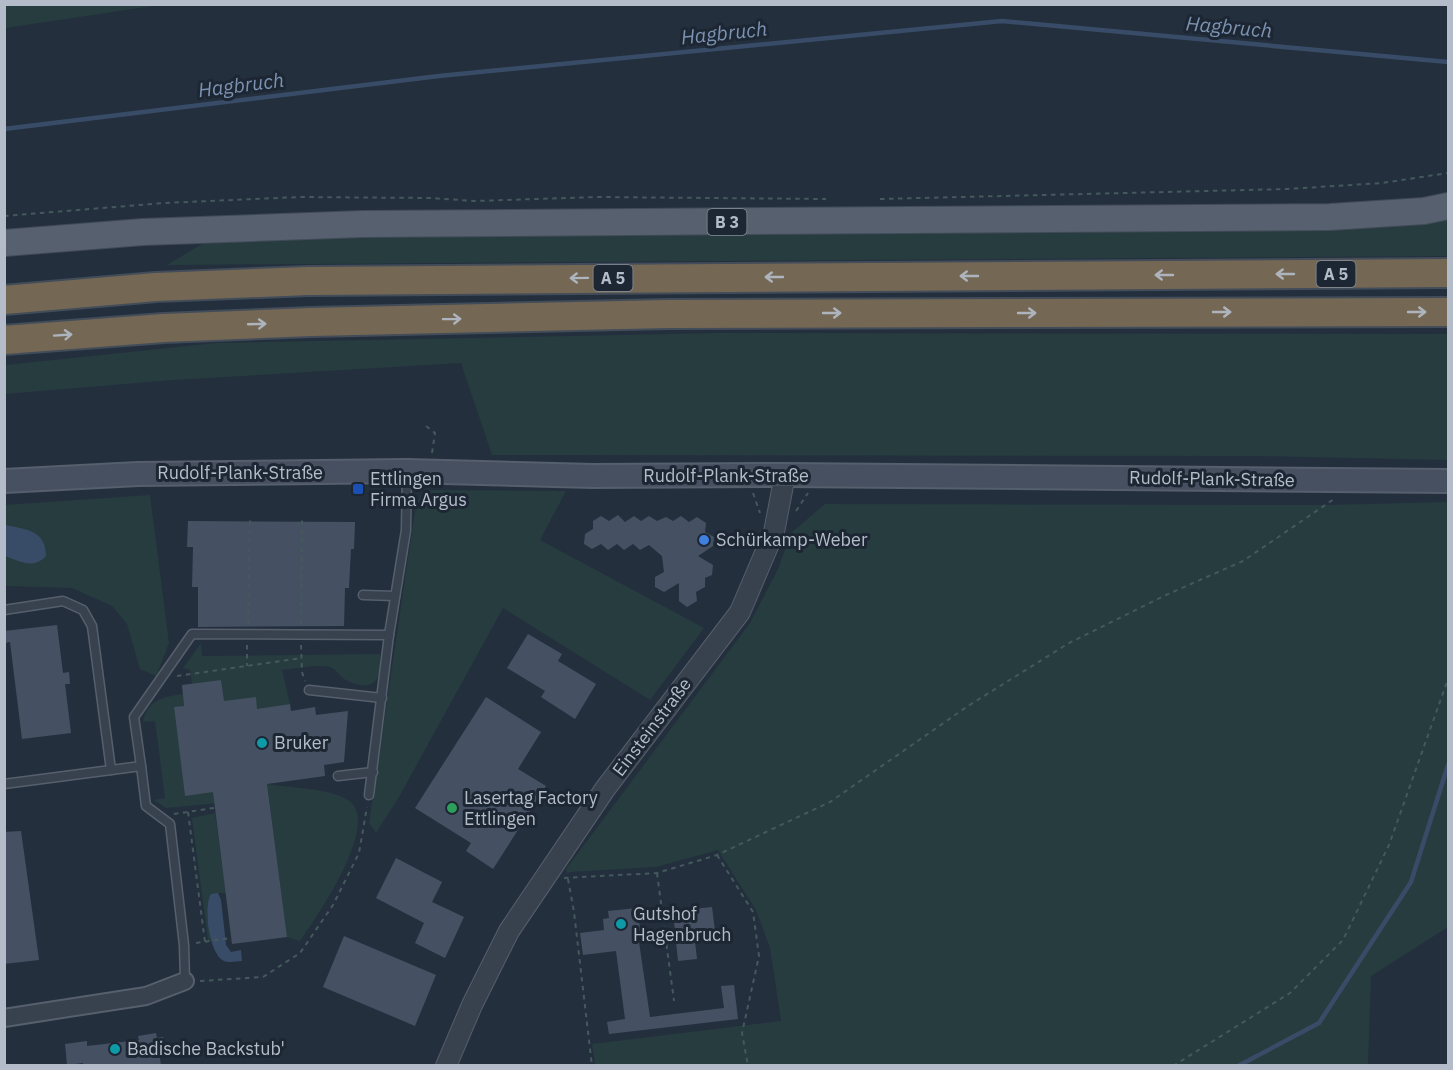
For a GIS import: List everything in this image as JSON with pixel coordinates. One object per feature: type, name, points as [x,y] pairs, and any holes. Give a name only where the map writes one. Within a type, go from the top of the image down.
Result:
[{"type":"highway","name":"A 5","points":[[4,300],[156,287],[308,281],[1449,273]]},
{"type":"highway","name":"A 5","points":[[4,340],[254,324],[644,315],[1449,312]]},
{"type":"main road","name":"B 3","points":[[4,243],[143,232],[363,224],[1330,218],[1424,211],[1449,206]]},
{"type":"main road","name":"Rudolf-Plank-Straße","points":[[4,481],[138,474],[407,471],[593,476],[785,475],[1449,481]]},
{"type":"street","name":"Einsteinstraße","points":[[446,1065],[472,1005],[509,931],[611,781],[740,612],[774,532],[785,475]]},
{"type":"street","points":[[4,1018],[146,996],[185,981]]},
{"type":"lane","points":[[369,795],[389,635],[406,530],[407,471]]},
{"type":"lane","points":[[363,595],[395,596]]},
{"type":"lane","points":[[4,610],[63,601],[83,610],[92,626],[111,771]]},
{"type":"lane","points":[[185,981],[184,945],[170,824],[146,806],[134,717],[192,634],[389,635]]},
{"type":"lane","points":[[309,690],[382,698]]},
{"type":"lane","points":[[4,784],[141,766]]},
{"type":"lane","points":[[338,776],[373,772]]},
{"type":"path","points":[[873,199],[1287,189],[1382,183],[1449,172]]},
{"type":"path","points":[[4,216],[164,203],[300,197],[430,198],[475,201],[597,197],[825,199]]},
{"type":"path","points":[[426,426],[435,433],[433,458]]},
{"type":"path","points":[[550,869],[557,876],[568,879],[657,873],[717,855],[830,802],[968,706],[1069,643],[1166,595],[1243,561],[1342,494],[1342,480]]},
{"type":"path","points":[[247,666],[250,516]]},
{"type":"path","points":[[302,516],[302,672],[309,690]]},
{"type":"path","points":[[167,670],[175,676],[302,658]]},
{"type":"path","points":[[1173,1065],[1290,993],[1343,940],[1389,845],[1449,679]]},
{"type":"path","points":[[185,981],[263,977],[300,953],[333,905],[359,853],[369,795]]},
{"type":"path","points":[[159,816],[220,807]]},
{"type":"path","points":[[188,812],[206,942],[231,938]]},
{"type":"path","points":[[717,855],[753,912],[759,956],[742,1033],[748,1065]]},
{"type":"path","points":[[657,873],[674,1001]]},
{"type":"path","points":[[568,879],[592,1065]]},
{"type":"green space","points":[[5,4],[160,4],[160,5],[5,28]]},
{"type":"green space","points":[[1448,216],[1448,256],[167,265],[202,244],[391,232]]},
{"type":"green space","points":[[720,333],[1448,334],[1448,460],[1254,456],[492,455],[461,363],[174,380],[5,394],[5,365],[216,343]]},
{"type":"green space","points":[[428,490],[566,491],[540,540],[704,628],[650,700],[503,608],[399,797],[376,833],[369,823],[416,504],[421,495]]},
{"type":"green space","points":[[150,495],[169,643],[156,676],[140,669],[127,624],[112,606],[72,588],[5,586],[4,505]]},
{"type":"green space","points":[[1448,502],[1448,927],[1371,976],[1368,1065],[595,1065],[592,1044],[781,1021],[770,948],[756,910],[718,850],[656,867],[567,873],[566,869],[750,623],[778,569],[791,533],[825,504],[1326,505]]},
{"type":"green space","points":[[201,643],[202,656],[380,654],[380,668],[377,679],[369,685],[354,684],[330,667],[312,666],[282,670],[290,704],[257,710],[224,701],[192,684],[190,670],[183,668]]},
{"type":"green space","points":[[183,694],[184,706],[174,708],[185,795],[218,791],[219,803],[166,808],[154,800],[165,798],[155,721],[143,722],[145,714],[157,700]]},
{"type":"green space","points":[[267,784],[331,793],[348,800],[357,811],[358,828],[343,870],[300,941],[287,937]]},
{"type":"green space","points":[[215,813],[226,893],[218,893],[207,915],[211,941],[208,941],[192,818]]},
{"type":"water","points":[[5,525],[33,532],[42,541],[46,556],[36,563],[31,563],[5,556]]},
{"type":"water","points":[[218,893],[221,900],[226,945],[231,952],[241,950],[242,961],[224,961],[219,957],[211,940],[208,919],[209,900],[211,894]]},
{"type":"building","points":[[618,515],[625,522],[634,516],[641,521],[649,516],[657,521],[666,517],[673,521],[681,516],[689,522],[697,517],[706,523],[705,532],[714,537],[713,546],[698,556],[713,565],[712,575],[705,578],[705,587],[696,592],[697,601],[687,607],[679,601],[679,583],[664,592],[655,587],[655,577],[664,572],[662,556],[649,545],[640,550],[633,544],[624,550],[617,544],[608,550],[601,544],[592,549],[584,544],[585,534],[593,529],[593,521],[601,516],[609,521]]},
{"type":"building","points":[[188,521],[355,522],[349,588],[345,588],[344,626],[198,627],[198,587],[192,587],[193,547],[187,547]]},
{"type":"building","points":[[57,625],[63,673],[69,672],[70,684],[65,684],[71,733],[22,739],[10,642],[4,643],[4,631]]},
{"type":"building","points":[[528,634],[562,654],[558,661],[596,684],[575,719],[541,697],[545,691],[507,668]]},
{"type":"building","name":"Bruker","points":[[221,680],[224,701],[256,697],[257,709],[290,704],[291,711],[315,707],[316,715],[348,711],[344,762],[324,765],[325,776],[267,784],[287,937],[232,944],[213,792],[185,796],[174,707],[184,706],[182,685]]},
{"type":"building","points":[[486,697],[541,732],[518,769],[546,786],[493,869],[466,851],[471,843],[415,808]]},
{"type":"building","points":[[21,831],[39,960],[4,964],[4,832]]},
{"type":"building","points":[[396,858],[442,882],[432,902],[464,917],[445,958],[415,943],[424,923],[376,898]]},
{"type":"building","points":[[712,907],[715,931],[694,933],[697,959],[678,961],[673,911]]},
{"type":"building","points":[[637,908],[641,934],[638,935],[650,1017],[724,1008],[721,986],[734,985],[738,1019],[609,1034],[607,1022],[625,1019],[616,951],[583,955],[580,933],[604,930],[603,919],[609,918],[608,911]]},
{"type":"building","points":[[344,936],[436,975],[415,1026],[323,987]]},
{"type":"building","name":"Badische Backstub'","points":[[156,1033],[157,1038],[163,1037],[165,1052],[159,1052],[161,1065],[83,1065],[83,1063],[67,1065],[65,1044],[87,1041],[87,1046],[139,1040],[138,1036]]},
{"type":"waterway","name":"Hagbruch","points":[[4,129],[439,76],[1002,21],[1448,62]]},
{"type":"waterway","points":[[1238,1066],[1319,1023],[1411,882],[1448,765]]},
{"type":"place","name":"Ettlingen Firma Argus","points":[[358,489]]},
{"type":"place","name":"Schürkamp-Weber","points":[[704,540]]},
{"type":"place","name":"Bruker","points":[[262,743]]},
{"type":"place","name":"Lasertag Factory Ettlingen","points":[[452,808]]},
{"type":"place","name":"Gutshof Hagenbruch","points":[[621,924]]},
{"type":"place","name":"Badische Backstub'","points":[[115,1049]]}]
